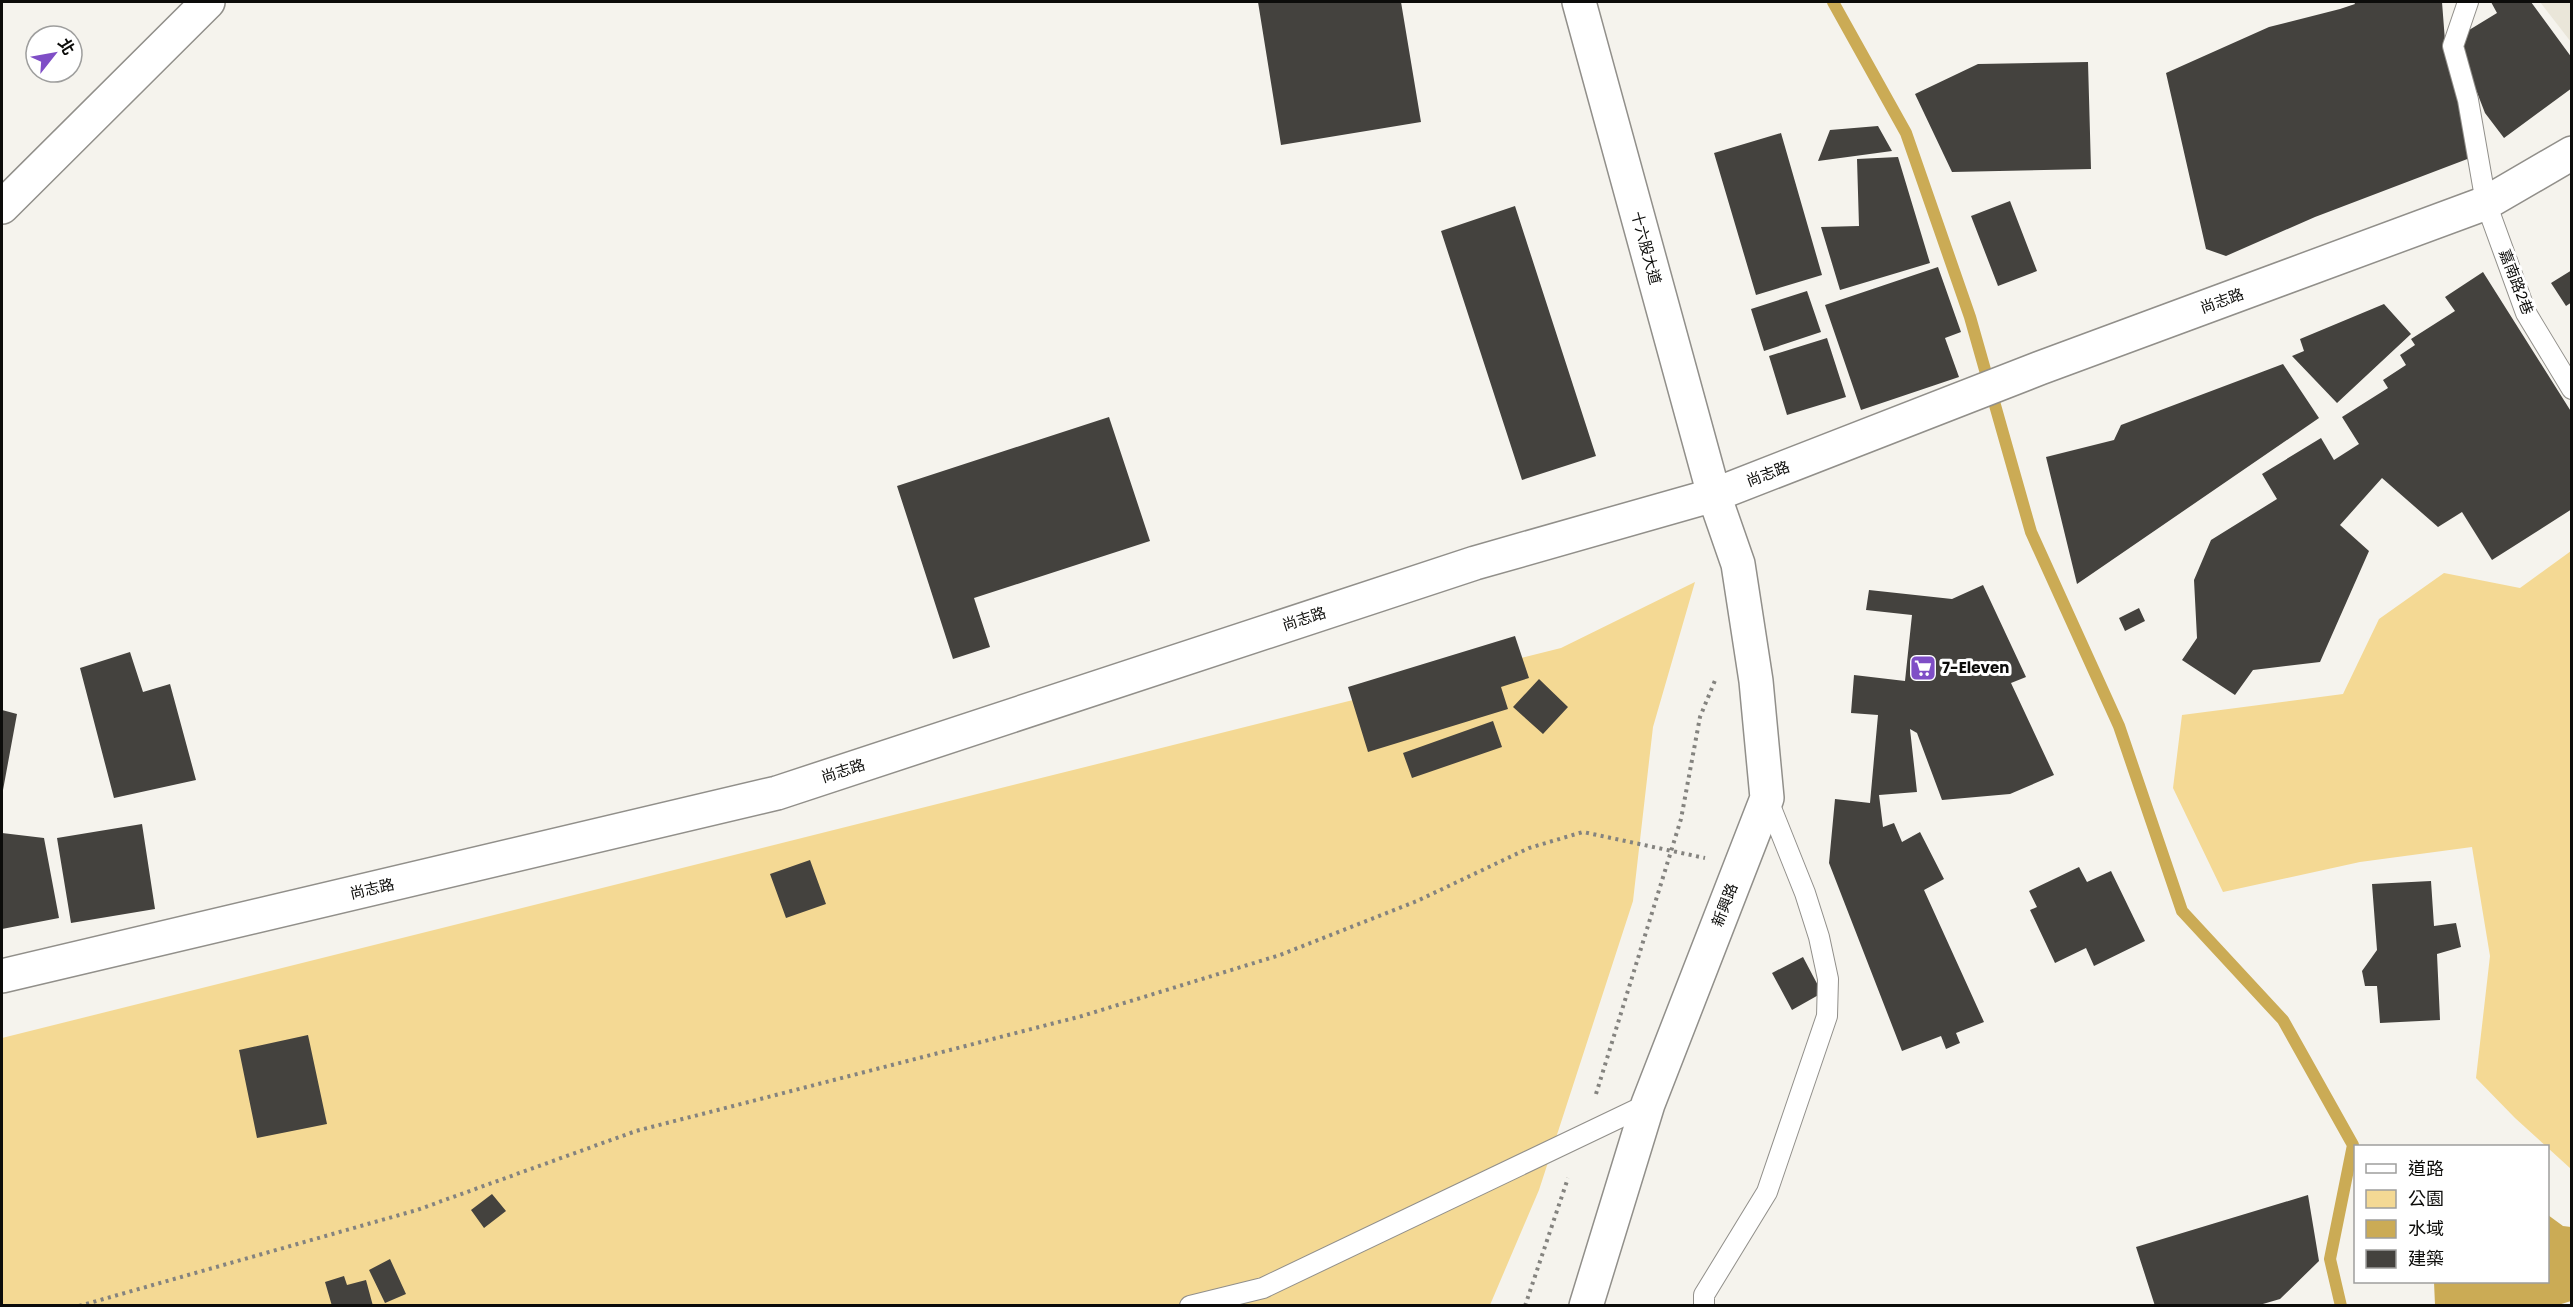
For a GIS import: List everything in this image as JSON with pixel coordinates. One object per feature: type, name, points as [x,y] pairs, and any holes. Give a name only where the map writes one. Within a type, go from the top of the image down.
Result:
[{"type":"street","points":[[2,207],[208,2]]},
{"type":"street","name":"十六股大道","points":[[1579,2],[1714,495]]},
{"type":"street","name":"尚志路","points":[[2,976],[777,793],[1474,563],[1714,495],[2040,368],[2486,203],[2571,153]]},
{"type":"street","name":"新興路","points":[[1586,1305],[1648,1104],[1767,798],[1756,681],[1738,564],[1714,495]]},
{"type":"lane","name":"嘉南路2巷","points":[[2468,2],[2453,46],[2468,100],[2486,203],[2526,313],[2571,389]]},
{"type":"lane","points":[[1704,1305],[1704,1295],[1767,1192],[1827,1016],[1828,979],[1819,938],[1805,893],[1767,798]]},
{"type":"lane","points":[[1190,1305],[1263,1288],[1648,1104]]},
{"type":"path","points":[[1525,1305],[1582,1136],[1672,851],[1681,819],[1700,717],[1716,676]]},
{"type":"path","points":[[79,1305],[417,1210],[636,1131],[1082,1016],[1269,958],[1416,901],[1529,848],[1583,832],[1741,865]]},
{"type":"shaded area","points":[[2540,2],[2571,2],[2571,42]]},
{"type":"green space","points":[[2571,551],[2571,1169],[2549,1149],[2549,1145],[2545,1145],[2515,1118],[2476,1078],[2490,956],[2472,847],[2360,862],[2223,892],[2173,788],[2182,715],[2343,694],[2379,619],[2444,573],[2520,588]]},
{"type":"green space","points":[[1695,582],[1653,727],[1633,901],[1539,1190],[1490,1305],[2,1305],[2,1038],[1561,648]]},
{"type":"water","points":[[2549,1216],[2563,1226],[2571,1227],[2571,1301],[2555,1306],[2435,1305],[2434,1283],[2549,1283]]},
{"type":"building","points":[[1258,2],[1401,2],[1421,122],[1281,145]]},
{"type":"building","points":[[2354,2],[2442,2],[2445,41],[2470,158],[2315,217],[2226,256],[2206,249],[2166,73],[2269,27],[2340,9],[2355,4]]},
{"type":"building","points":[[2491,2],[2531,2],[2572,58],[2572,88],[2504,138],[2485,113],[2456,38],[2497,13]]},
{"type":"building","points":[[2088,62],[2091,169],[1952,172],[1915,94],[1978,64]]},
{"type":"building","points":[[1878,126],[1892,151],[1818,161],[1830,130]]},
{"type":"building","points":[[1781,133],[1822,275],[1756,295],[1714,153]]},
{"type":"building","points":[[1898,157],[1930,263],[1840,290],[1821,227],[1859,226],[1857,159]]},
{"type":"building","points":[[2010,201],[2037,271],[1998,286],[1971,216]]},
{"type":"building","points":[[1515,206],[1596,456],[1522,480],[1441,231]]},
{"type":"building","points":[[1938,267],[1961,332],[1945,338],[1959,377],[1861,410],[1825,305]]},
{"type":"building","points":[[2572,270],[2572,302],[2566,306],[2551,283]]},
{"type":"building","points":[[2483,272],[2572,413],[2572,509],[2492,560],[2462,512],[2438,527],[2382,478],[2340,525],[2369,551],[2320,662],[2253,670],[2235,695],[2182,660],[2197,638],[2194,580],[2211,540],[2277,499],[2262,474],[2321,438],[2334,460],[2359,444],[2342,417],[2388,388],[2383,380],[2406,365],[2400,355],[2415,345],[2411,339],[2455,311],[2445,297]]},
{"type":"building","points":[[1807,291],[1821,332],[1764,351],[1751,309]]},
{"type":"building","points":[[2384,304],[2411,334],[2337,403],[2292,356],[2304,351],[2300,339]]},
{"type":"building","points":[[1827,338],[1846,397],[1787,415],[1769,356]]},
{"type":"building","points":[[2283,364],[2319,418],[2077,584],[2046,457],[2114,440],[2121,425]]},
{"type":"building","points":[[1109,417],[1150,541],[974,598],[990,647],[953,659],[897,486]]},
{"type":"building","points":[[1983,585],[2026,677],[2011,683],[2054,775],[2010,794],[1942,800],[1917,733],[1910,729],[1917,792],[1879,795],[1883,827],[1894,823],[1902,842],[1920,832],[1944,879],[1924,890],[1984,1022],[1956,1033],[1960,1043],[1946,1049],[1941,1036],[1902,1051],[1829,863],[1835,799],[1870,803],[1878,715],[1851,713],[1854,675],[1905,681],[1912,615],[1866,610],[1869,590],[1952,599]]},
{"type":"building","points":[[2139,608],[2145,621],[2125,631],[2119,618]]},
{"type":"building","points":[[1515,636],[1529,678],[1501,687],[1508,709],[1368,752],[1348,687]]},
{"type":"building","points":[[130,652],[143,692],[170,684],[196,780],[114,798],[80,668]]},
{"type":"building","points":[[1539,679],[1568,707],[1543,734],[1513,707]]},
{"type":"building","points":[[2,710],[17,714],[3,790],[2,790]]},
{"type":"building","points":[[1493,721],[1502,747],[1412,778],[1403,753]]},
{"type":"building","points":[[142,824],[155,909],[71,923],[57,838]]},
{"type":"building","points":[[2,833],[44,838],[59,918],[2,929]]},
{"type":"building","points":[[810,860],[826,904],[786,918],[770,874]]},
{"type":"building","points":[[2079,867],[2087,882],[2111,871],[2145,941],[2094,966],[2086,948],[2055,963],[2030,910],[2037,907],[2029,891]]},
{"type":"building","points":[[2431,881],[2434,926],[2456,923],[2461,947],[2437,954],[2440,1020],[2380,1023],[2377,986],[2365,986],[2362,971],[2377,950],[2372,884]]},
{"type":"building","points":[[1803,957],[1822,993],[1792,1010],[1772,973]]},
{"type":"building","points":[[308,1035],[327,1124],[257,1138],[239,1050]]},
{"type":"building","points":[[492,1194],[506,1211],[484,1228],[471,1210]]},
{"type":"building","points":[[2308,1195],[2319,1261],[2280,1299],[2256,1306],[2155,1306],[2136,1247]]},
{"type":"building","points":[[390,1259],[406,1294],[385,1303],[369,1270]]},
{"type":"building","points":[[344,1276],[347,1285],[366,1280],[373,1306],[332,1306],[325,1282]]},
{"type":"waterway","points":[[1833,2],[1906,133],[1970,317],[2031,532],[2119,726],[2182,911],[2283,1020],[2353,1145],[2330,1259],[2341,1306]]},
{"type":"place","name":"7-Eleven","points":[[1923,668]]}]
